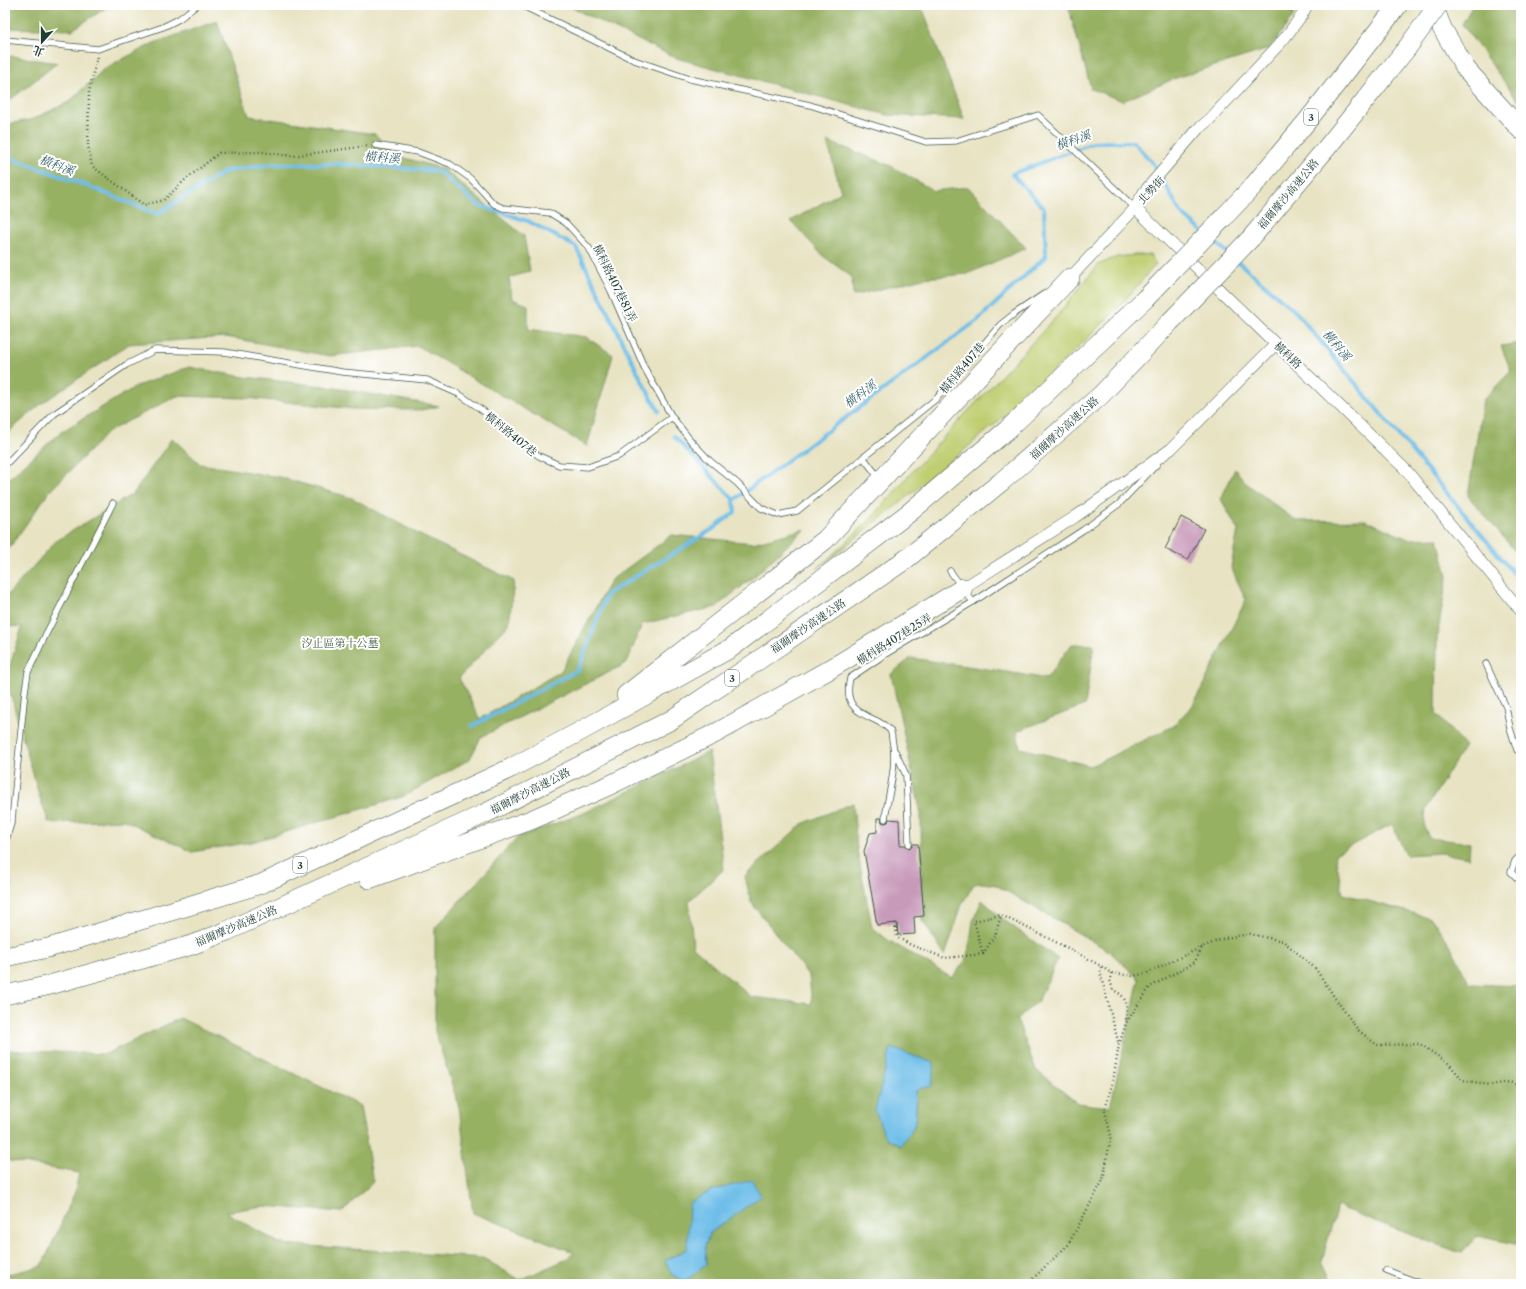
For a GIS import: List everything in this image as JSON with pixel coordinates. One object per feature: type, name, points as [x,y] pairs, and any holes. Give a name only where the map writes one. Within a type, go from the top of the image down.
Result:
[{"type":"highway","points":[[1433,5],[1442,28],[1466,69],[1521,130]]},
{"type":"highway","name":"福爾摩沙高速公路","points":[[5,995],[46,986],[192,945],[227,931],[484,814],[671,720],[905,560],[1001,482],[1089,405],[1251,238],[1329,145],[1407,48],[1438,5]]},
{"type":"highway","name":"3","points":[[5,957],[48,948],[261,884],[511,768],[731,648],[820,582],[910,512],[1007,430],[1146,298],[1254,185],[1308,120],[1396,8]]},
{"type":"highway","points":[[579,732],[825,540],[1070,278]]},
{"type":"highway","points":[[227,931],[531,820],[610,785],[725,728],[832,668],[968,595]]},
{"type":"street","name":"北勢街","points":[[1135,208],[1146,193],[1210,119],[1284,39],[1302,15],[1307,5]]},
{"type":"street","name":"橫科路407巷","points":[[1070,278],[1135,208]]},
{"type":"street","name":"橫科路","points":[[1135,208],[1406,470],[1521,611]]},
{"type":"street","points":[[968,595],[1075,517],[1171,450],[1276,344]]},
{"type":"lane","points":[[5,40],[98,49],[163,27],[179,19],[197,5]]},
{"type":"lane","name":"橫科路","points":[[521,5],[634,60],[690,79],[810,105],[926,142],[956,141],[1038,115],[1135,208]]},
{"type":"lane","name":"橫科路407巷81弄","points":[[375,145],[418,152],[450,164],[471,179],[494,204],[503,208],[550,213],[566,223],[589,248],[611,291],[644,366],[672,417],[710,461],[740,486],[753,501],[761,508],[778,515]]},
{"type":"lane","name":"橫科路407巷","points":[[778,515],[797,511],[941,394],[1000,325],[1014,314],[1070,278]]},
{"type":"lane","name":"橫科路407巷","points":[[5,465],[54,414],[126,365],[156,350],[224,352],[342,372],[427,380],[459,394],[482,410],[539,456],[559,465],[588,467],[619,456],[672,417]]},
{"type":"lane","points":[[950,571],[968,595],[1083,530],[1119,504],[1171,450]]},
{"type":"lane","points":[[863,457],[876,474]]},
{"type":"lane","points":[[5,838],[7,837],[12,820],[28,672],[113,503]]},
{"type":"lane","name":"橫科路407巷25弄","points":[[885,819],[895,751],[890,731],[881,723],[856,711],[850,703],[848,688],[850,678],[968,595]]},
{"type":"lane","points":[[1486,664],[1506,706],[1510,728],[1520,750]]},
{"type":"lane","points":[[895,751],[906,775],[909,844]]},
{"type":"lane","points":[[1517,878],[1511,872],[1515,861],[1521,855]]},
{"type":"lane","points":[[1386,1270],[1422,1284]]},
{"type":"path","points":[[98,49],[89,92],[88,146],[92,166],[144,205],[164,200],[185,180],[219,153],[261,152],[292,156],[375,145]]},
{"type":"path","points":[[983,954],[995,935],[1002,916]]},
{"type":"path","points":[[983,954],[974,921],[1002,916],[1102,966],[1111,972],[1132,976],[1145,974],[1202,947],[1226,938],[1250,934],[1283,941],[1315,968],[1358,1030],[1377,1044],[1420,1044],[1448,1063],[1463,1080],[1490,1084],[1510,1082],[1521,1087]]},
{"type":"path","points":[[895,923],[897,937],[911,945],[945,958],[983,954]]},
{"type":"path","points":[[1026,1284],[1068,1245],[1103,1180],[1111,1136],[1105,1111],[1114,1075],[1119,1045],[1126,1023],[1150,987],[1195,962],[1202,947]]},
{"type":"path","points":[[1102,966],[1102,976],[1119,1045]]},
{"type":"path","points":[[1111,972],[1110,980],[1114,990],[1121,993],[1126,999],[1126,1023]]},
{"type":"green space","points":[[5,5],[110,5],[72,30],[5,28]]},
{"type":"green space","points":[[566,5],[919,5],[924,12],[964,119],[887,115],[676,58]]},
{"type":"green space","points":[[1068,5],[1297,5],[1292,18],[1269,49],[1176,78],[1123,101],[1091,89]]},
{"type":"green space","points":[[1473,5],[1521,5],[1521,105],[1462,24]]},
{"type":"green space","points":[[217,21],[249,116],[375,134],[398,156],[443,169],[524,236],[530,271],[509,278],[512,299],[528,305],[528,329],[586,337],[613,355],[587,446],[418,346],[330,356],[226,337],[129,344],[41,404],[5,435],[5,125],[33,119],[69,102],[105,68],[154,43]]},
{"type":"green space","points":[[12,56],[57,63],[5,104],[5,59]]},
{"type":"green space","points":[[827,141],[889,165],[934,191],[968,187],[1026,248],[967,274],[923,278],[853,296],[852,277],[823,256],[791,221],[841,192]]},
{"type":"green space","points":[[1150,255],[1156,264],[1120,306],[1067,358],[1001,419],[938,472],[817,569],[870,520],[918,465],[1057,316],[1098,265],[1117,257]]},
{"type":"green space","points":[[1521,343],[1521,558],[1468,496],[1483,400],[1511,371],[1501,346]]},
{"type":"green space","points":[[189,367],[244,377],[323,386],[439,406],[421,410],[354,409],[246,398],[177,396],[109,431],[49,492],[5,554],[5,482],[61,432],[137,386]]},
{"type":"green space","name":"汐止區第十公墓","points":[[172,438],[200,464],[279,477],[352,498],[422,536],[514,581],[509,624],[459,678],[480,719],[561,671],[611,580],[672,535],[753,543],[805,529],[757,574],[716,607],[642,624],[627,663],[481,737],[470,759],[402,797],[252,842],[192,852],[124,820],[49,823],[39,795],[6,678],[22,627],[5,626],[5,598],[56,541],[134,493]]},
{"type":"green space","points":[[1235,469],[1246,483],[1296,521],[1365,520],[1408,539],[1438,538],[1447,577],[1437,638],[1436,714],[1465,746],[1426,809],[1424,826],[1429,838],[1470,843],[1469,858],[1441,853],[1406,855],[1392,824],[1335,854],[1343,894],[1431,918],[1447,940],[1470,984],[1521,986],[1521,1245],[1477,1236],[1461,1253],[1337,1206],[1322,1261],[1333,1284],[5,1284],[5,1275],[42,1266],[75,1192],[79,1173],[5,1160],[5,1050],[106,1054],[180,1018],[360,1106],[373,1182],[342,1212],[263,1206],[226,1212],[281,1244],[483,1258],[520,1280],[567,1259],[573,1252],[473,1213],[459,1107],[435,1031],[435,928],[518,837],[582,814],[709,752],[724,869],[689,901],[693,947],[751,997],[812,1004],[809,976],[751,902],[745,876],[802,824],[853,803],[857,850],[872,927],[888,940],[952,978],[968,957],[973,921],[982,900],[1004,920],[1058,959],[1038,1001],[1017,1019],[1036,1070],[1077,1103],[1110,1107],[1139,979],[1109,951],[996,885],[982,883],[974,884],[962,904],[945,956],[922,920],[921,814],[891,674],[911,658],[1046,679],[1072,644],[1094,645],[1085,705],[1017,731],[1020,748],[1091,766],[1173,726],[1193,705],[1246,600],[1231,567],[1238,530],[1221,499]],"holes":[[[916,1090],[917,1103],[913,1128],[900,1146],[885,1137]],[[760,1196],[709,1234],[705,1247],[706,1265],[665,1262],[687,1249]]]},
{"type":"green space","points":[[5,862],[12,888],[5,891]]},
{"type":"water","points":[[891,1048],[934,1063],[932,1086],[916,1090],[914,1124],[912,1130],[901,1146],[885,1137],[875,1110]]},
{"type":"water","points":[[752,1180],[761,1196],[709,1234],[705,1247],[706,1265],[685,1281],[672,1275],[665,1261],[687,1249],[689,1203],[711,1191]]},
{"type":"building","points":[[1181,517],[1204,529],[1188,560],[1165,549]]},
{"type":"building","points":[[877,818],[881,818],[882,822],[885,823],[888,822],[889,819],[899,820],[900,845],[905,845],[909,848],[912,847],[913,844],[918,844],[924,916],[914,917],[915,934],[898,935],[897,923],[877,925],[864,851],[870,833],[877,832]]},
{"type":"waterway","name":"橫科溪","points":[[674,436],[734,500],[978,320],[1046,256],[1044,208],[1012,174],[1095,142],[1134,142],[1154,165],[1181,213],[1203,232]]},
{"type":"waterway","name":"橫科溪","points":[[5,156],[80,183],[157,214],[226,171],[273,164],[340,164],[438,171],[478,205],[528,221],[576,247],[645,387],[659,411]]},
{"type":"waterway","name":"橫科溪","points":[[1210,238],[1229,254]]},
{"type":"waterway","name":"橫科溪","points":[[1236,260],[1296,312],[1521,582]]},
{"type":"waterway","points":[[472,726],[578,670],[607,594],[713,529],[735,512],[734,500]]}]
